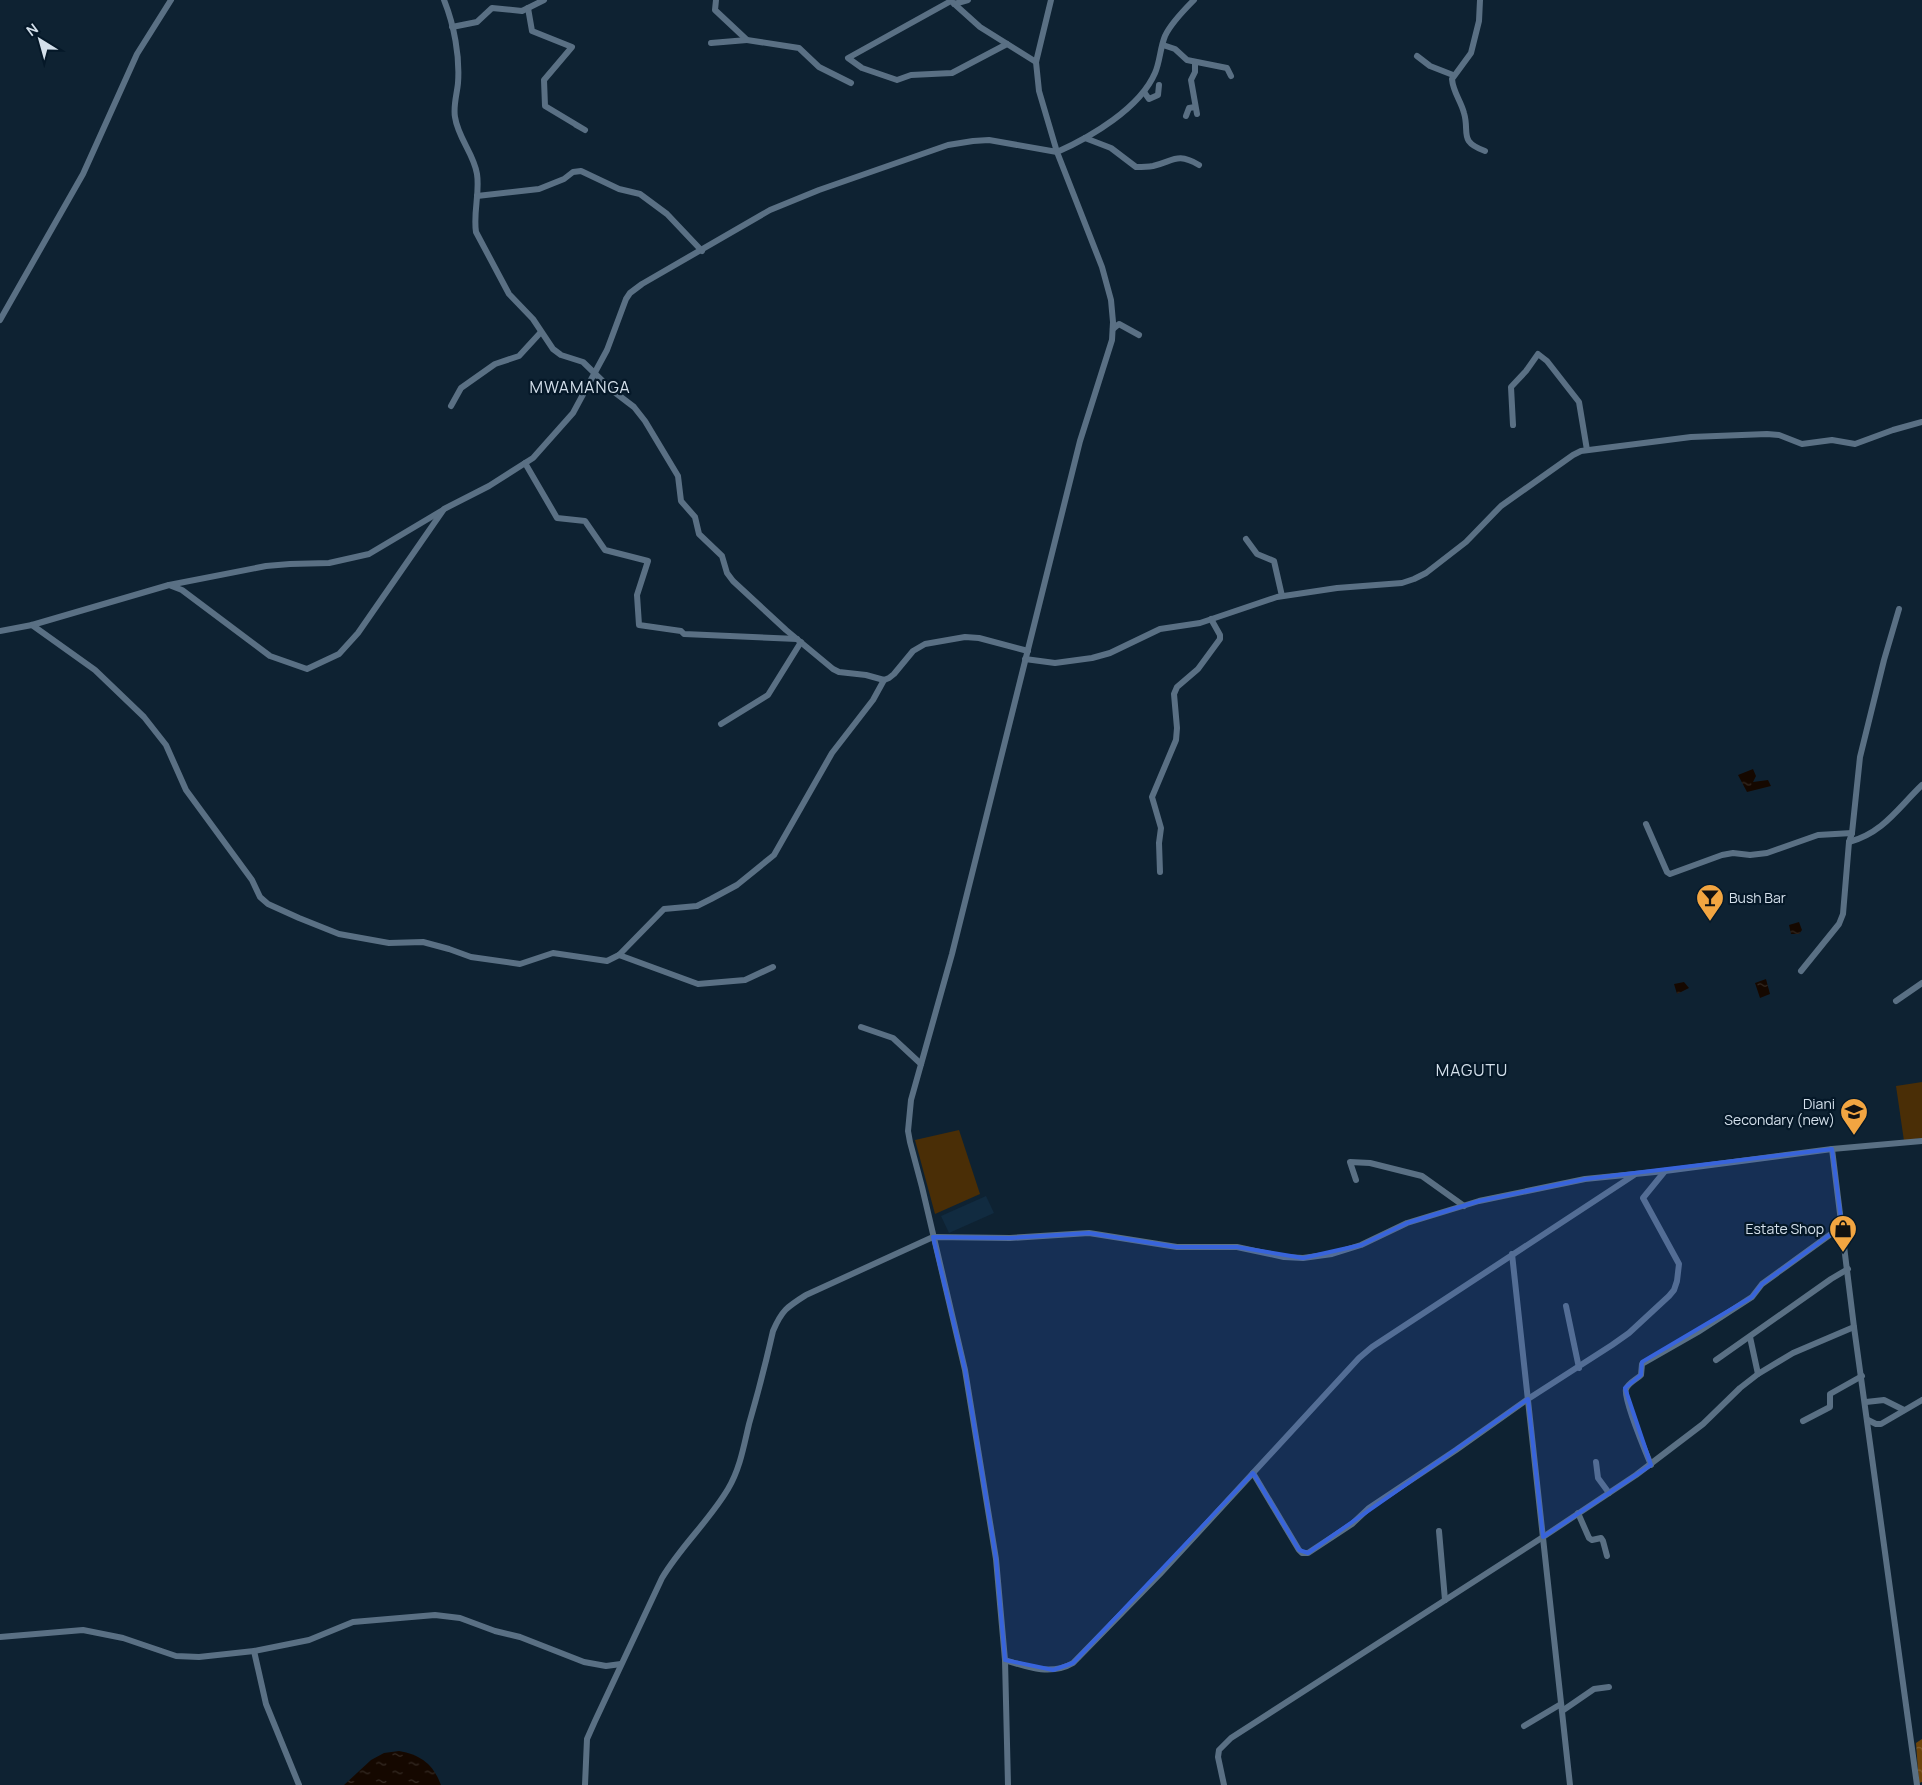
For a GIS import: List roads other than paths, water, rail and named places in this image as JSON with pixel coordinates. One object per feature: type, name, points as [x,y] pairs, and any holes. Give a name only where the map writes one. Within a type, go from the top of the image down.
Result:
[{"type":"street","points":[[0,320],[83,174],[137,54],[171,0]]},
{"type":"street","points":[[444,0],[456,46],[458,81],[455,116],[458,129],[477,173],[474,220],[476,232],[510,294],[533,318],[553,349],[561,355],[583,362],[613,391],[634,407],[645,421],[678,476],[681,501],[695,517],[699,534],[722,556],[727,573],[733,581],[799,641],[838,672],[866,675],[884,680]]},
{"type":"street","points":[[452,27],[477,22],[492,8],[522,12],[544,0]]},
{"type":"street","points":[[716,0],[715,10],[747,40]]},
{"type":"street","points":[[968,0],[952,2],[848,58],[862,68],[897,80],[911,75],[952,73],[1007,44]]},
{"type":"street","points":[[1008,1785],[1005,1660],[996,1559],[966,1379],[908,1131],[911,1100],[952,954],[1080,440],[1112,340],[1111,300],[1102,267],[1057,152],[1038,92],[1036,62],[1051,0]]},
{"type":"street","points":[[0,630],[32,624],[169,585],[266,566],[329,563],[368,554],[444,509],[489,486],[533,458],[573,413],[607,350],[630,293],[642,284],[770,210],[819,190],[948,145],[990,140],[1057,152],[1085,138],[1132,106],[1144,92],[1155,73],[1166,35],[1174,25],[1179,14],[1194,0]]},
{"type":"street","points":[[1480,0],[1479,21],[1472,53],[1452,79],[1453,88],[1464,112],[1466,137],[1475,147],[1485,151]]},
{"type":"street","points":[[952,2],[980,26],[1036,62]]},
{"type":"street","points":[[528,8],[532,31],[572,47],[544,80],[545,106],[585,130],[576,125]]},
{"type":"street","points":[[711,43],[747,40],[799,48],[819,68],[851,83]]},
{"type":"street","points":[[1163,45],[1175,50],[1187,60],[1227,68],[1231,76]]},
{"type":"street","points":[[1418,56],[1430,66],[1454,75]]},
{"type":"street","points":[[1186,116],[1189,108],[1196,110],[1191,80],[1195,72],[1195,62]]},
{"type":"street","points":[[1144,92],[1149,99],[1158,95],[1159,85]]},
{"type":"street","points":[[1085,138],[1111,148],[1136,167],[1153,166],[1172,158],[1188,158],[1199,165]]},
{"type":"street","points":[[477,196],[538,190],[564,179],[574,172],[581,171],[619,189],[640,194],[667,214],[702,251]]},
{"type":"street","points":[[1113,328],[1119,324],[1139,336]]},
{"type":"street","points":[[451,406],[461,388],[495,364],[519,356],[541,332]]},
{"type":"street","points":[[1513,425],[1511,387],[1538,354],[1548,361],[1579,402],[1587,450]]},
{"type":"street","points":[[1025,659],[1055,663],[1092,658],[1110,653],[1160,629],[1211,619],[1282,596],[1414,579],[1426,573],[1466,542],[1509,500],[1573,455],[1587,450],[1691,437],[1768,434],[1779,435],[1802,444],[1832,440],[1855,444],[1922,422]]},
{"type":"street","points":[[526,463],[557,518],[584,521],[606,550],[648,561],[637,595],[639,625],[681,630],[684,634],[799,641]]},
{"type":"street","points":[[169,585],[182,590],[270,656],[307,669],[339,654],[358,634],[444,509]]},
{"type":"street","points":[[1246,539],[1257,554],[1274,560],[1282,596]]},
{"type":"street","points":[[1801,971],[1840,924],[1843,914],[1849,842],[1852,833],[1860,757],[1884,660],[1899,609]]},
{"type":"street","points":[[1160,872],[1159,843],[1161,828],[1152,797],[1176,740],[1177,728],[1174,694],[1177,687],[1198,669],[1220,639],[1211,619]]},
{"type":"street","points":[[32,624],[95,670],[152,726],[171,755],[186,790],[252,880],[260,898],[268,904],[318,927],[339,934],[389,943],[423,942],[478,958],[520,964],[553,954],[607,961],[619,955],[664,909],[696,906],[738,885],[774,855],[832,754],[873,700],[884,680],[894,674],[913,651],[925,644],[965,637],[979,638],[1028,651]]},
{"type":"street","points":[[721,724],[768,695],[799,641]]},
{"type":"street","points":[[1849,842],[1862,839],[1874,832],[1888,821],[1922,785]]},
{"type":"street","points":[[1646,824],[1667,872],[1670,874],[1722,854],[1750,855],[1767,853],[1818,835],[1852,833]]},
{"type":"street","points":[[619,955],[698,984],[745,980],[773,967]]},
{"type":"street","points":[[1896,1001],[1922,983]]},
{"type":"street","points":[[861,1027],[893,1038],[921,1064]]},
{"type":"street","points":[[585,1785],[587,1739],[666,1571],[722,1499],[735,1475],[773,1331],[780,1315],[789,1305],[806,1295],[933,1237],[1010,1238],[1089,1233],[1177,1247],[1237,1247],[1284,1257],[1303,1258],[1332,1254],[1361,1245],[1407,1223],[1464,1206],[1585,1179],[1665,1171],[1832,1149],[1922,1141]]},
{"type":"street","points":[[1832,1149],[1854,1327],[1866,1402],[1918,1785]]},
{"type":"street","points":[[1356,1180],[1350,1162],[1370,1162],[1422,1176],[1464,1206]]},
{"type":"street","points":[[1253,1473],[1299,1550],[1302,1553],[1308,1553],[1352,1524],[1369,1508],[1528,1399],[1629,1333],[1674,1290],[1677,1281],[1679,1264],[1643,1198],[1665,1171]]},
{"type":"street","points":[[1005,1660],[1032,1668],[1053,1670],[1063,1669],[1073,1663],[1160,1574],[1359,1358],[1372,1347],[1635,1174]]},
{"type":"street","points":[[1651,1465],[1626,1393],[1628,1386],[1641,1375],[1642,1364],[1698,1332],[1752,1297],[1762,1284],[1842,1226]]},
{"type":"street","points":[[1512,1254],[1570,1785]]},
{"type":"street","points":[[1716,1360],[1848,1269]]},
{"type":"street","points":[[1566,1306],[1578,1368]]},
{"type":"street","points":[[1224,1785],[1218,1757],[1219,1750],[1223,1745],[1651,1465],[1703,1424],[1740,1388],[1758,1374],[1793,1353],[1854,1327]]},
{"type":"street","points":[[1750,1337],[1758,1374]]},
{"type":"street","points":[[1804,1421],[1830,1407],[1830,1394],[1862,1376]]},
{"type":"street","points":[[1866,1402],[1884,1400],[1904,1410]]},
{"type":"street","points":[[1868,1420],[1881,1424],[1922,1400]]},
{"type":"street","points":[[1596,1462],[1598,1478],[1609,1493]]},
{"type":"street","points":[[1578,1513],[1589,1538],[1592,1540],[1601,1538],[1608,1556]]},
{"type":"street","points":[[1439,1531],[1445,1600]]},
{"type":"street","points":[[0,1637],[83,1630],[123,1638],[176,1656],[199,1657],[254,1651],[309,1640],[353,1622],[435,1615],[460,1618],[496,1631],[520,1637],[584,1662],[606,1666],[621,1664]]},
{"type":"street","points":[[254,1651],[266,1704],[299,1785]]},
{"type":"street","points":[[1562,1711],[1594,1689],[1608,1687]]},
{"type":"street","points":[[1524,1726],[1561,1704]]},
{"type":"water","points":[[1753,769],[1756,776],[1753,782],[1768,780],[1771,786],[1747,792],[1738,775]]},
{"type":"water","points":[[1799,922],[1802,930],[1799,934],[1791,934],[1789,925]]},
{"type":"water","points":[[1766,979],[1770,994],[1760,998],[1755,983]]},
{"type":"water","points":[[1684,982],[1689,988],[1677,994],[1674,984]]},
{"type":"water","points":[[399,1751],[414,1755],[430,1766],[441,1785],[344,1785],[371,1760],[384,1753]]},
{"type":"place","name":"Bush Bar","points":[[1710,922]]},
{"type":"place","name":"Diani Secondary (new)","points":[[1854,1136]]},
{"type":"place","name":"Estate Shop","points":[[1843,1253]]},
{"type":"district","name":"MWAMANGA","points":[[580,387]]},
{"type":"district","name":"MAGUTU","points":[[1472,1070]]}]
